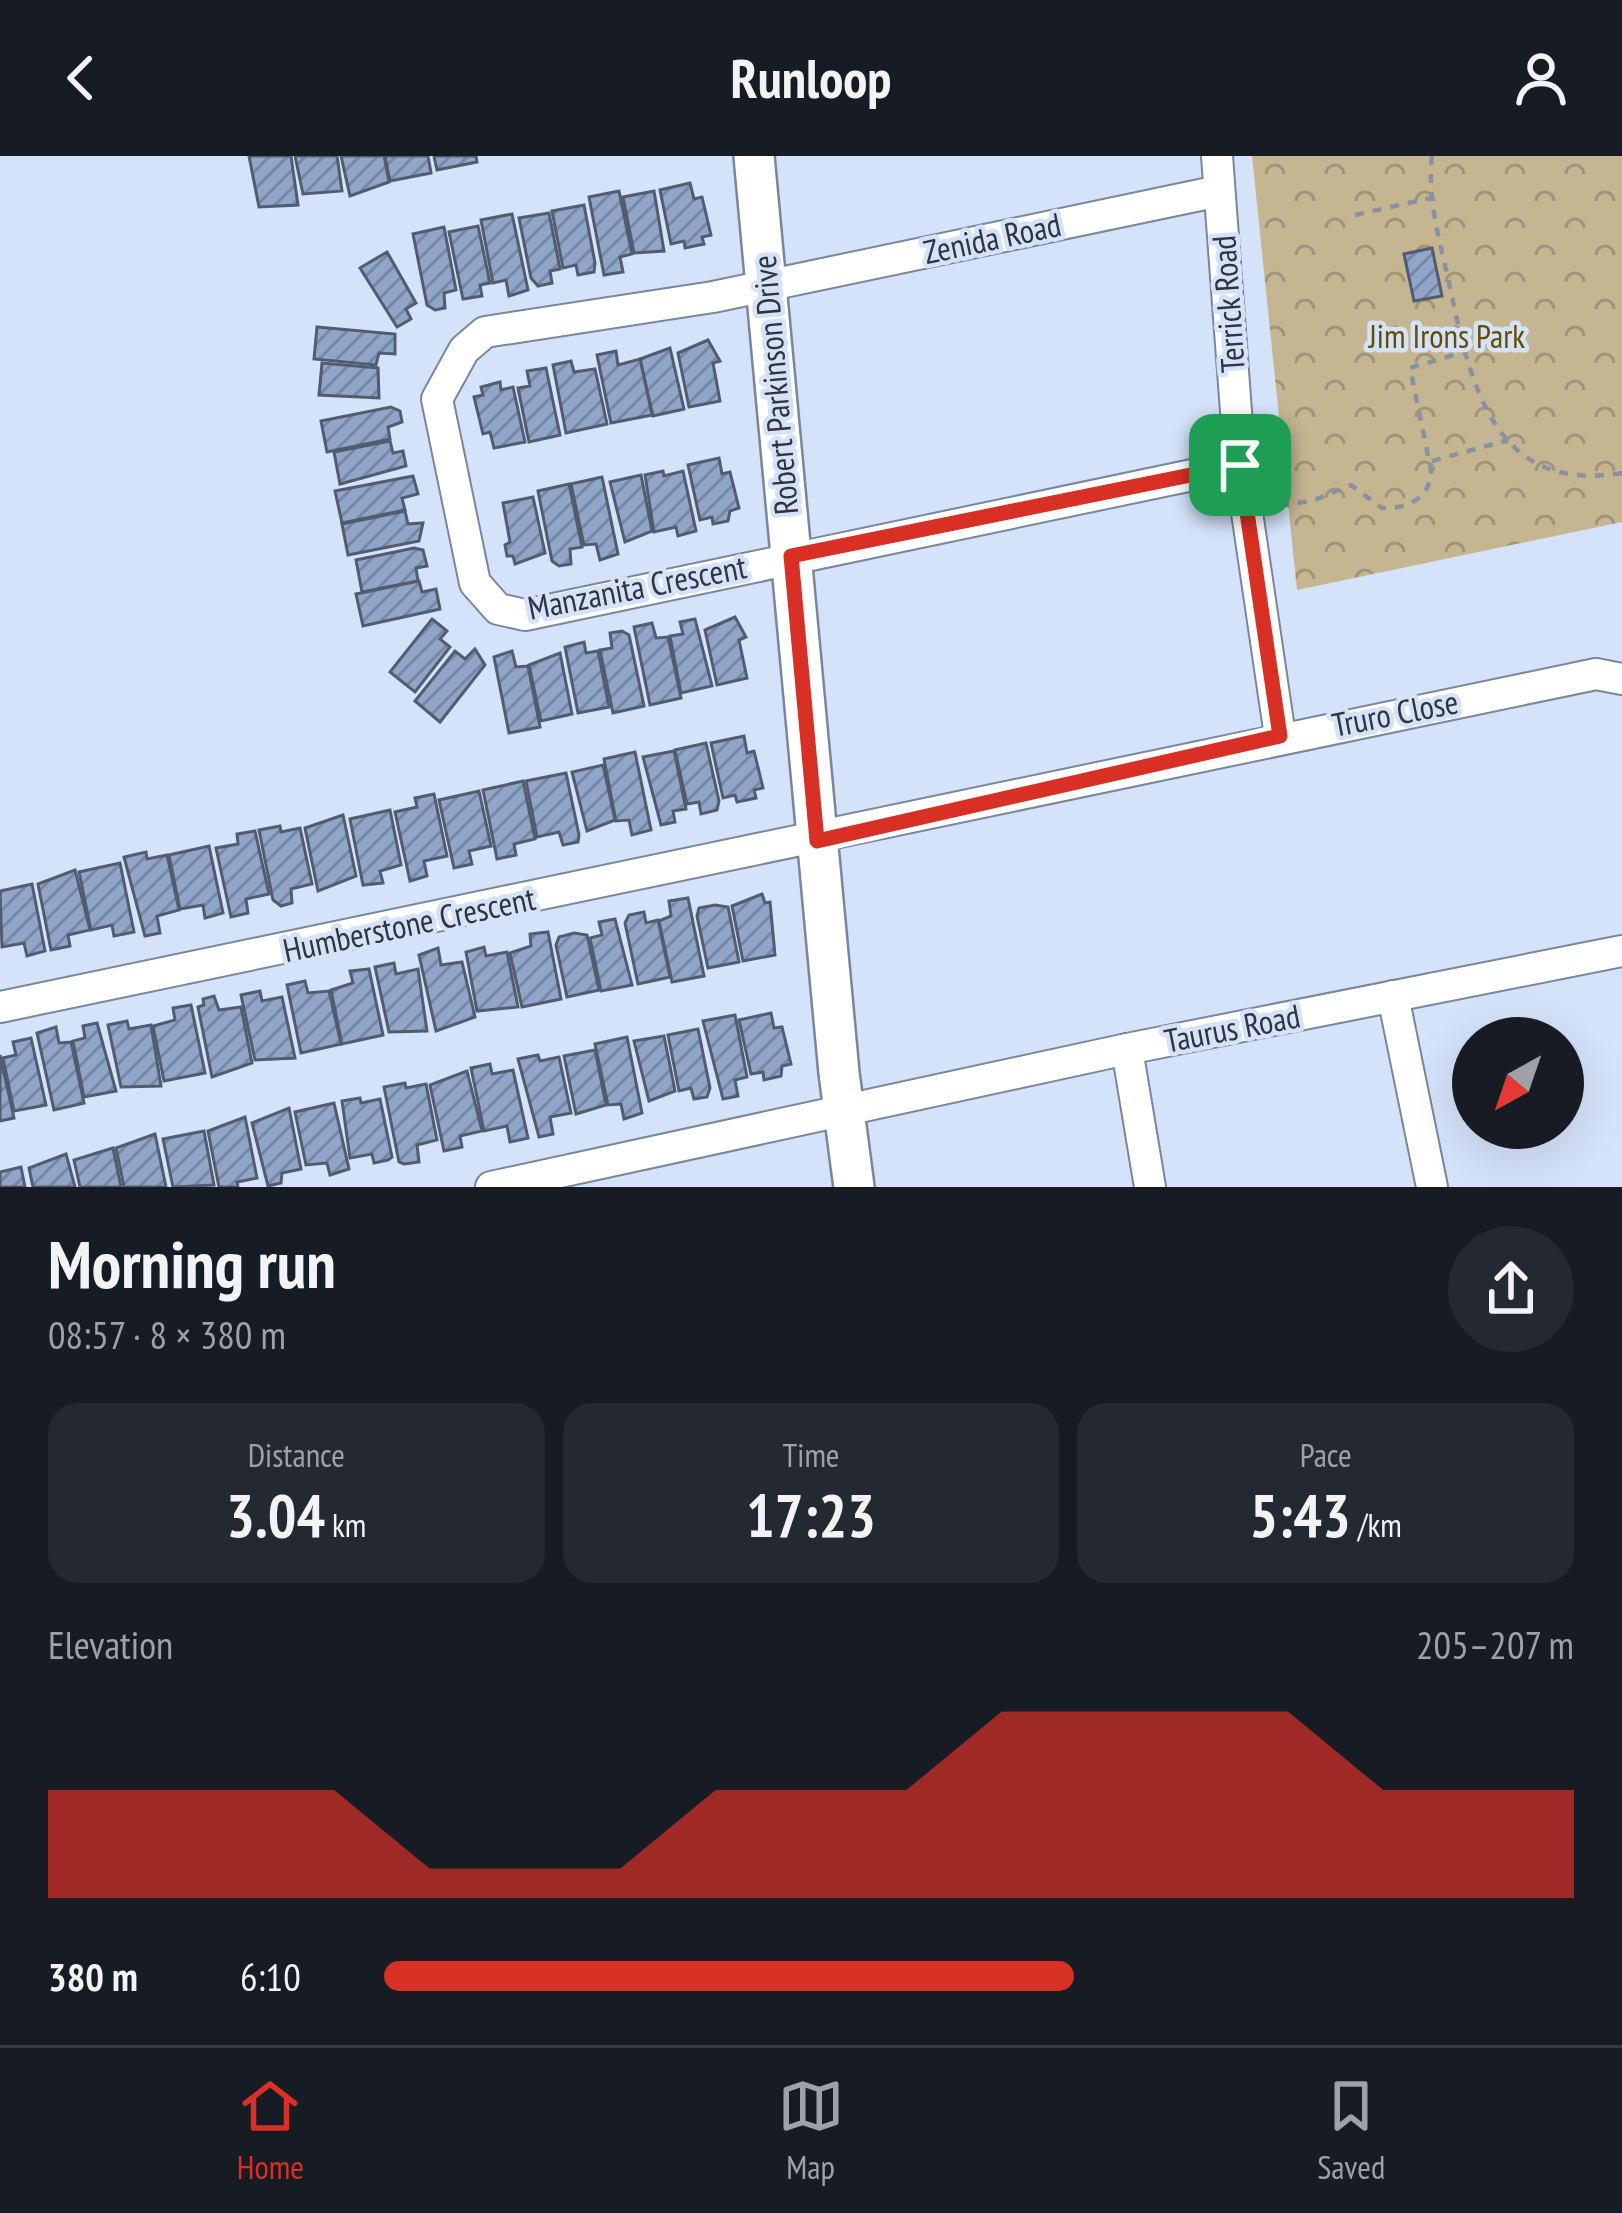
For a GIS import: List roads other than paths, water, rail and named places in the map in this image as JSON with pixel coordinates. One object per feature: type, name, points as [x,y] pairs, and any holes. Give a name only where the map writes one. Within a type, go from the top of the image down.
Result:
[{"type":"street","name":"Robert Parkinson Drive","points":[[754,156],[854,1187]]},
{"type":"street","name":"Terrick Road","points":[[1217,156],[1240,465],[1280,736]]},
{"type":"street","name":"Zenida Road","points":[[766,286],[1219,191]]},
{"type":"street","name":"Manzanita Crescent","points":[[766,286],[485,332],[464,350],[437,399],[475,583],[498,609],[525,615],[1240,465]]},
{"type":"street","name":"Truro Close","points":[[817,841],[1280,736],[1596,674],[1622,679]]},
{"type":"street","name":"Humberstone Crescent","points":[[0,1007],[817,841]]},
{"type":"street","name":"Taurus Road","points":[[843,1110],[1127,1048],[1622,951]]},
{"type":"street","points":[[1393,996],[1432,1187]]},
{"type":"street","points":[[1127,1048],[1150,1187]]},
{"type":"street","points":[[491,1187],[560,1180],[843,1110]]},
{"type":"park label","name":"Jim Irons Park","points":[[1447,336]]}]
